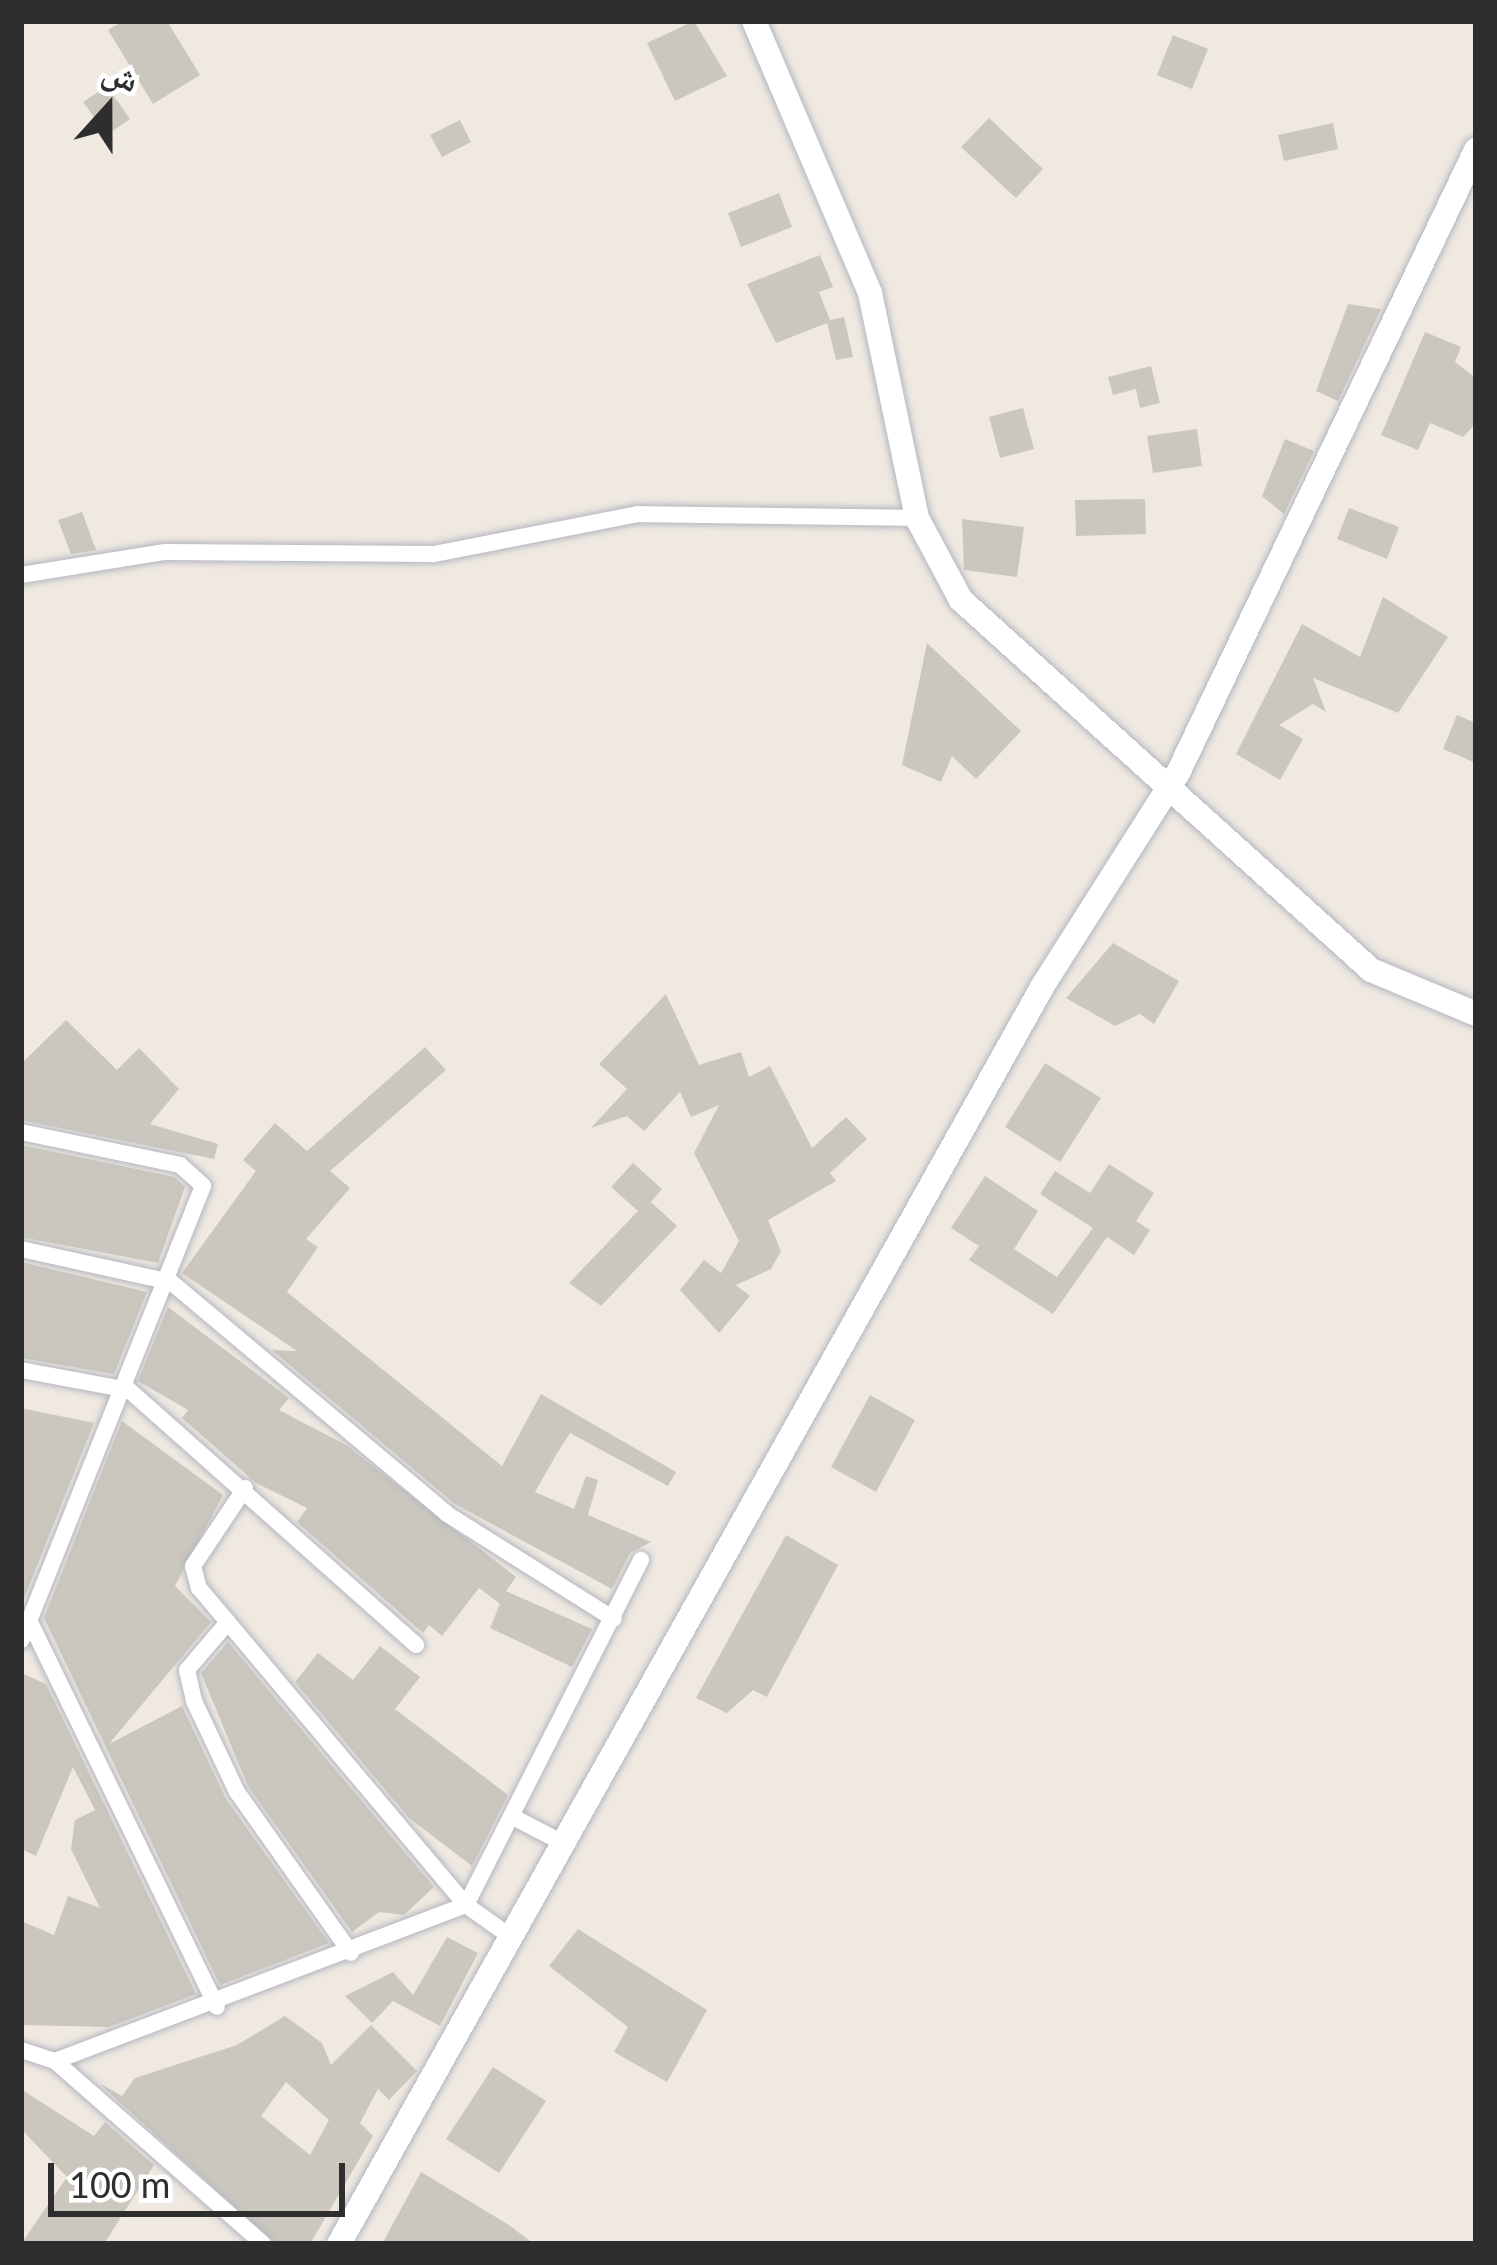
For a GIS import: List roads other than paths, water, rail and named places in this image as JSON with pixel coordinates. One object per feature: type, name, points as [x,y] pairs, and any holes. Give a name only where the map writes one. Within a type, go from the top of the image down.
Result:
[{"type":"street","points":[[754,21],[870,293],[917,518],[937,565],[998,643],[1372,970],[1476,1014]]},
{"type":"street","points":[[339,2244],[567,1845],[1019,1026],[1169,788],[1476,150]]},
{"type":"street","points":[[21,575],[165,552],[434,554],[637,514],[917,518]]},
{"type":"street","points":[[21,1132],[198,1174],[171,1282],[21,1640]]},
{"type":"street","points":[[21,1249],[171,1282],[447,1514],[614,1619]]},
{"type":"street","points":[[21,1370],[129,1390],[245,1488],[416,1645]]},
{"type":"street","points":[[245,1488],[191,1572],[466,1905],[511,1937]]},
{"type":"street","points":[[56,2061],[218,2007],[466,1905],[517,1819],[641,1560]]},
{"type":"street","points":[[29,1620],[218,2007]]},
{"type":"street","points":[[228,1622],[187,1670],[194,1701],[237,1792],[351,1953]]},
{"type":"street","points":[[517,1819],[567,1845]]},
{"type":"street","points":[[21,2050],[56,2061],[263,2244]]}]
